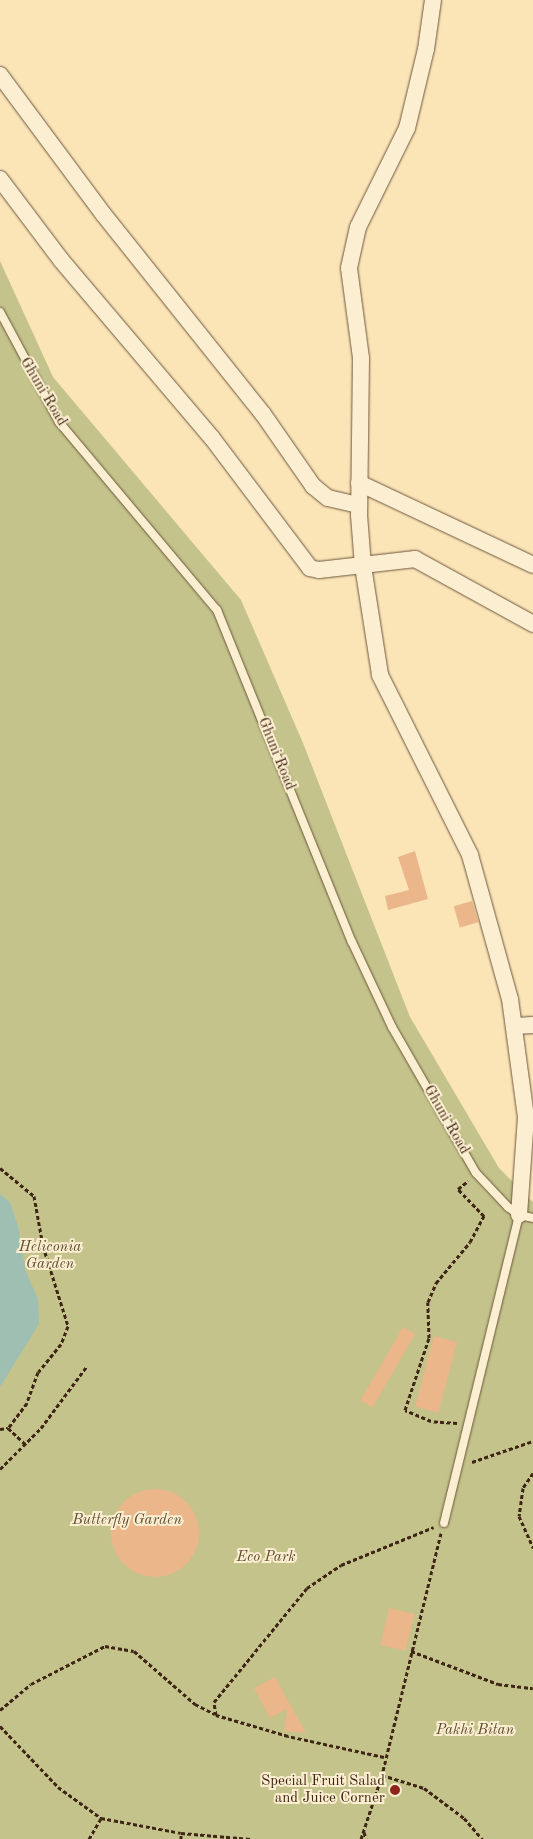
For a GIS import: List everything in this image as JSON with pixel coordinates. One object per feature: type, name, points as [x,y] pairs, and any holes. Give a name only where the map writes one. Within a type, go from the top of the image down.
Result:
[{"type":"street","points":[[432,0],[426,48],[407,128],[358,227],[349,268],[361,358],[359,510],[363,564],[380,675],[470,855],[508,989],[526,1117],[526,1216]]},
{"type":"street","points":[[0,75],[104,215],[263,414],[313,486],[328,498],[359,510]]},
{"type":"street","points":[[0,179],[61,260],[212,438],[299,556],[310,568],[318,570],[415,559],[533,624]]},
{"type":"street","points":[[359,483],[533,565]]},
{"type":"street","points":[[514,1026],[533,1025]]},
{"type":"lane","name":"Ghuni Road","points":[[0,312],[59,422],[217,610],[352,942],[392,1027],[478,1174],[526,1216]]},
{"type":"lane","points":[[444,1523],[468,1424],[526,1216]]},
{"type":"path","points":[[0,1168],[34,1196],[43,1246],[68,1326],[61,1344],[38,1372],[27,1403],[8,1428],[0,1429]]},
{"type":"path","points":[[468,1424],[430,1421],[405,1410],[429,1338],[428,1302],[436,1283],[481,1227],[484,1216],[458,1189],[478,1174]]},
{"type":"path","points":[[0,1470],[41,1428],[87,1366]]},
{"type":"path","points":[[8,1428],[25,1444]]},
{"type":"path","points":[[458,1466],[533,1441]]},
{"type":"path","points":[[533,1473],[523,1488],[519,1516],[533,1548]]},
{"type":"path","points":[[361,1839],[382,1775],[384,1757],[444,1523]]},
{"type":"path","points":[[216,1715],[214,1702],[307,1588],[341,1565],[444,1523]]},
{"type":"path","points":[[0,1710],[31,1684],[105,1646],[134,1651],[195,1704],[216,1715],[288,1736],[384,1757]]},
{"type":"path","points":[[411,1651],[498,1684],[533,1688]]},
{"type":"path","points":[[0,1726],[58,1787],[100,1818],[181,1832],[251,1839]]},
{"type":"path","points":[[382,1775],[424,1788],[464,1818],[482,1839]]},
{"type":"path","points":[[89,1839],[100,1818]]},
{"type":"path","points":[[181,1832],[181,1839]]},
{"type":"path","points":[[363,1832],[366,1839]]},
{"type":"green space","name":"Eco Park","points":[[0,261],[53,377],[241,600],[303,743],[410,1017],[499,1168],[533,1202],[533,1839],[0,1839]]},
{"type":"shaded area","points":[[0,1194],[10,1202],[18,1226],[26,1272],[38,1299],[39,1324],[0,1387]]},
{"type":"building","points":[[415,851],[428,899],[388,910],[385,896],[409,890],[398,857]]},
{"type":"building","points":[[472,901],[478,922],[460,927],[454,906]]},
{"type":"building","points":[[403,1327],[415,1334],[373,1408],[360,1401]]},
{"type":"building","points":[[434,1336],[457,1342],[438,1413],[415,1407]]},
{"type":"building","points":[[155,1489],[172,1493],[186,1502],[195,1516],[199,1533],[195,1550],[186,1564],[172,1573],[155,1577],[138,1573],[124,1564],[115,1550],[111,1533],[115,1516],[124,1502],[138,1493]]},
{"type":"building","points":[[389,1608],[414,1614],[406,1651],[380,1645]]},
{"type":"building","points":[[275,1677],[306,1733],[284,1731],[287,1709],[270,1718],[254,1688]]},
{"type":"place","name":"Special Fruit Salad and Juice Corner","points":[[395,1790]]},
{"type":"park label","name":"Heliconia Garden","points":[[50,1256]]},
{"type":"park label","name":"Butterfly Garden","points":[[127,1521]]},
{"type":"park label","name":"Pakhi Bitan","points":[[475,1731]]}]
